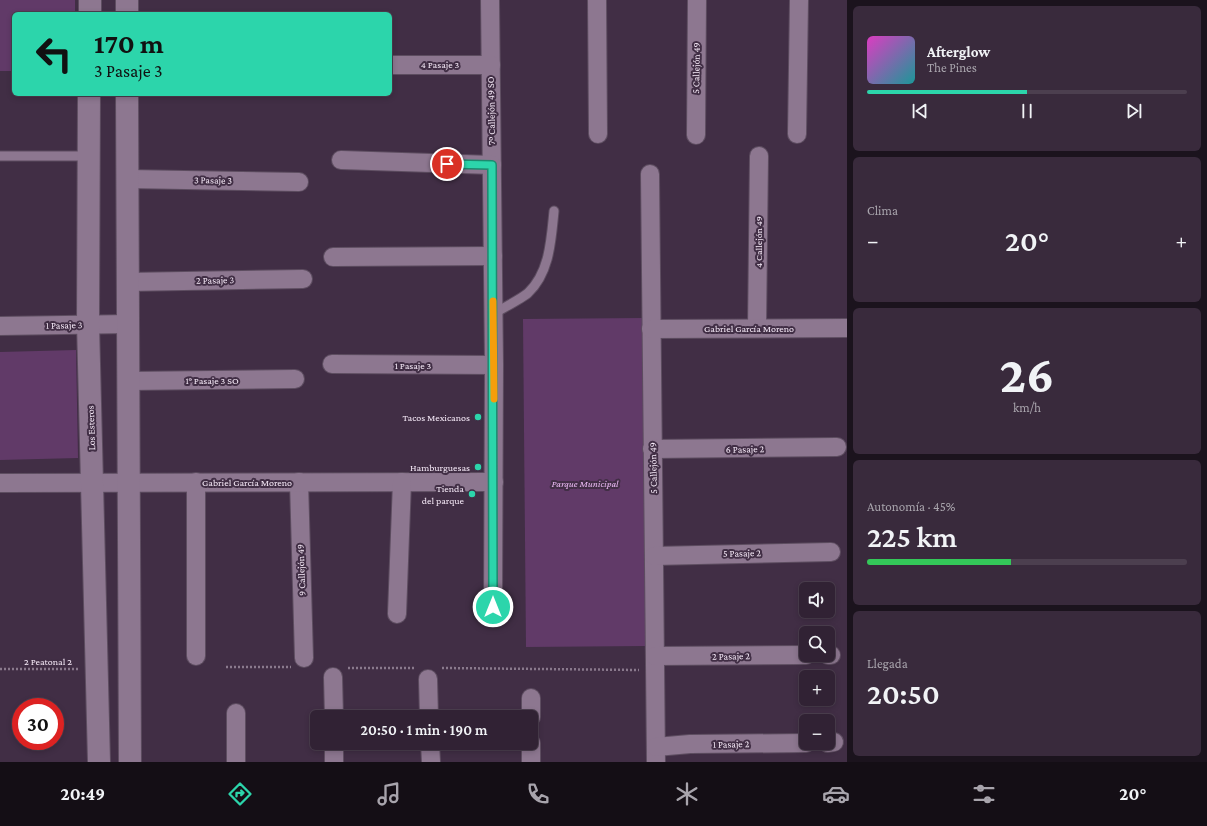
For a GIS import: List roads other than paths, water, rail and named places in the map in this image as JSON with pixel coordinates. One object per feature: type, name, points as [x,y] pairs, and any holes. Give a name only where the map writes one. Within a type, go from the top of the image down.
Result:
[{"type":"street","points":[[90,0],[90,12]]},
{"type":"street","points":[[127,0],[127,12]]},
{"type":"street","name":"7º Callejón 49 SO","points":[[490,0],[494,365],[493,607]]},
{"type":"street","points":[[597,0],[598,134]]},
{"type":"street","name":"5 Callejón 49","points":[[696,135],[697,0]]},
{"type":"street","points":[[797,134],[799,0]]},
{"type":"street","name":"4 Pasaje 3","points":[[392,64],[491,66]]},
{"type":"street","name":"Los Esteros","points":[[89,96],[88,324],[99,762]]},
{"type":"street","points":[[127,96],[130,762]]},
{"type":"street","name":"4 Callejón 49","points":[[757,328],[759,156]]},
{"type":"street","points":[[341,160],[492,165]]},
{"type":"street","name":"5 Callejón 49","points":[[650,174],[656,754]]},
{"type":"street","name":"3 Pasaje 3","points":[[128,179],[299,182]]},
{"type":"street","points":[[333,257],[493,256]]},
{"type":"street","name":"2 Pasaje 3","points":[[127,282],[303,279]]},
{"type":"street","name":"1 Pasaje 3","points":[[0,326],[128,324]]},
{"type":"street","name":"Gabriel García Moreno","points":[[651,329],[847,328]]},
{"type":"street","name":"1 Pasaje 3","points":[[332,364],[494,365]]},
{"type":"street","name":"1° Pasaje 3 SO","points":[[128,381],[295,379]]},
{"type":"street","name":"6 Pasaje 2","points":[[652,449],[837,447]]},
{"type":"street","points":[[196,482],[196,656]]},
{"type":"street","name":"9 Callejón 49","points":[[299,482],[304,658]]},
{"type":"street","points":[[397,614],[402,482]]},
{"type":"street","name":"Gabriel García Moreno","points":[[0,483],[494,482]]},
{"type":"street","name":"5 Pasaje 2","points":[[654,556],[831,552]]},
{"type":"street","name":"2 Pasaje 2","points":[[655,656],[799,655]]},
{"type":"street","points":[[333,677],[334,710]]},
{"type":"street","points":[[428,679],[429,710]]},
{"type":"street","points":[[531,698],[531,710]]},
{"type":"street","points":[[236,713],[236,762]]},
{"type":"street","name":"1 Pasaje 2","points":[[656,754],[690,744],[799,743]]},
{"type":"street","points":[[334,750],[334,762]]},
{"type":"street","points":[[430,750],[431,762]]},
{"type":"street","points":[[531,750],[531,762]]},
{"type":"lane","points":[[0,156],[88,156]]},
{"type":"lane","points":[[493,314],[527,294],[537,282],[545,268],[551,240],[554,211]]},
{"type":"place","name":"Tacos Mexicanos","points":[[478,417]]},
{"type":"place","name":"Hamburguesas","points":[[478,467]]},
{"type":"place","name":"Tienda del parque","points":[[472,494]]},
{"type":"park label","name":"Parque Municipal","points":[[585,483]]}]
